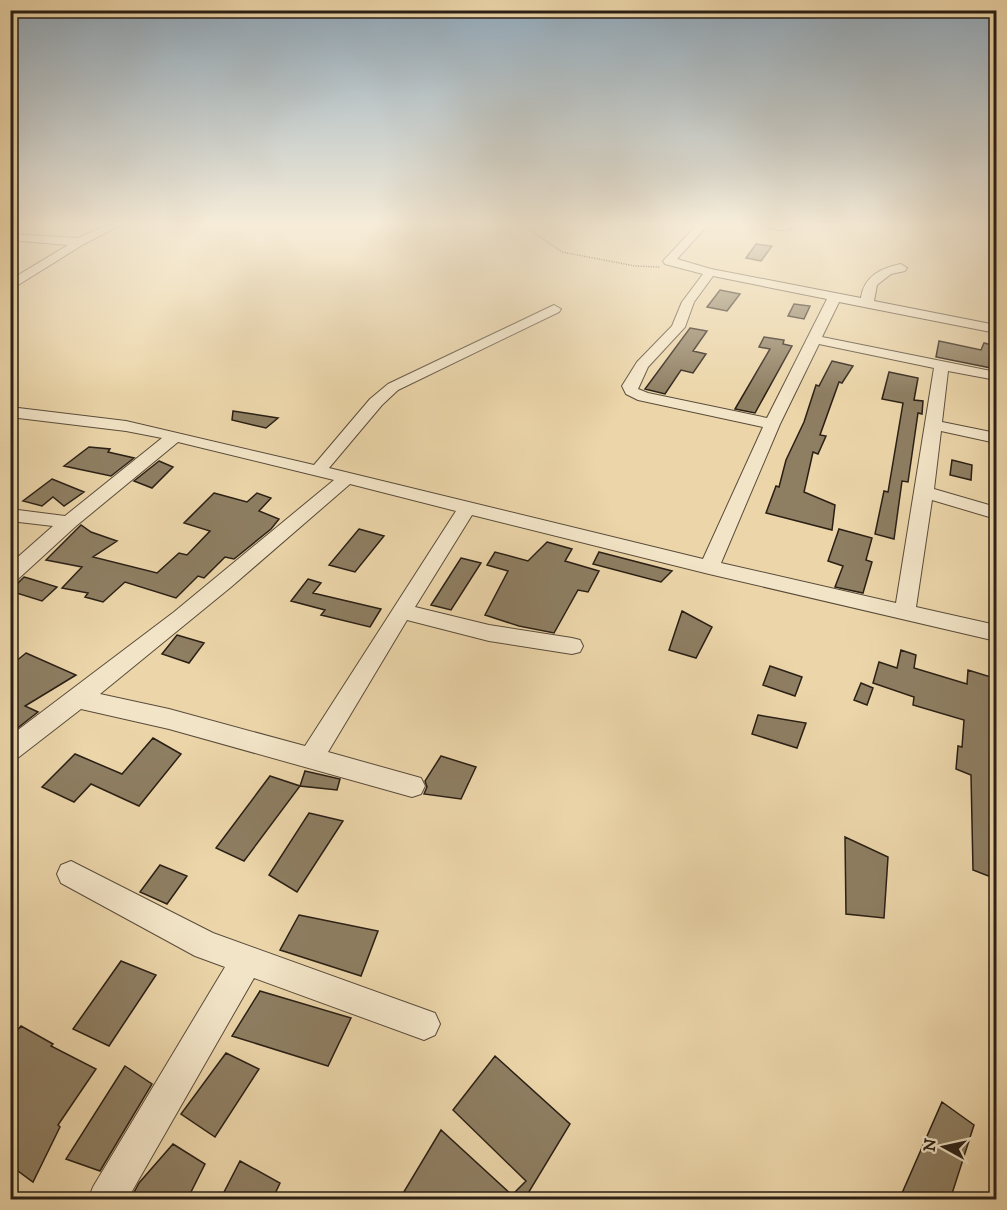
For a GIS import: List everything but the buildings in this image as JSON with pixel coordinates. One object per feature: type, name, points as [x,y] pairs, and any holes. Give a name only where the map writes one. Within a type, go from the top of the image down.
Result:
[{"type":"street","points":[[703,281],[688,302],[678,327],[642,365],[630,386],[631,392],[643,397],[772,424]]},
{"type":"street","points":[[757,281],[996,329]]},
{"type":"street","points":[[868,304],[867,292],[872,281]]},
{"type":"street","points":[[709,567],[772,424],[835,297]]},
{"type":"street","points":[[319,470],[376,402],[393,387],[554,309]]},
{"type":"street","points":[[814,339],[996,376]]},
{"type":"street","points":[[905,611],[942,366]]},
{"type":"street","points":[[10,412],[126,426],[175,436],[709,567],[996,633]]},
{"type":"street","points":[[934,425],[996,438]]},
{"type":"street","points":[[10,575],[69,522],[175,436]]},
{"type":"street","points":[[10,750],[79,699],[270,546],[348,477]]},
{"type":"street","points":[[924,492],[996,513]]},
{"type":"street","points":[[312,757],[468,507]]},
{"type":"street","points":[[10,515],[69,522]]},
{"type":"street","points":[[402,611],[489,633],[572,646]]},
{"type":"street","points":[[79,699],[169,719],[412,786]]},
{"type":"street","points":[[71,874],[206,945],[424,1024]]},
{"type":"street","points":[[106,1200],[247,960]]}]
